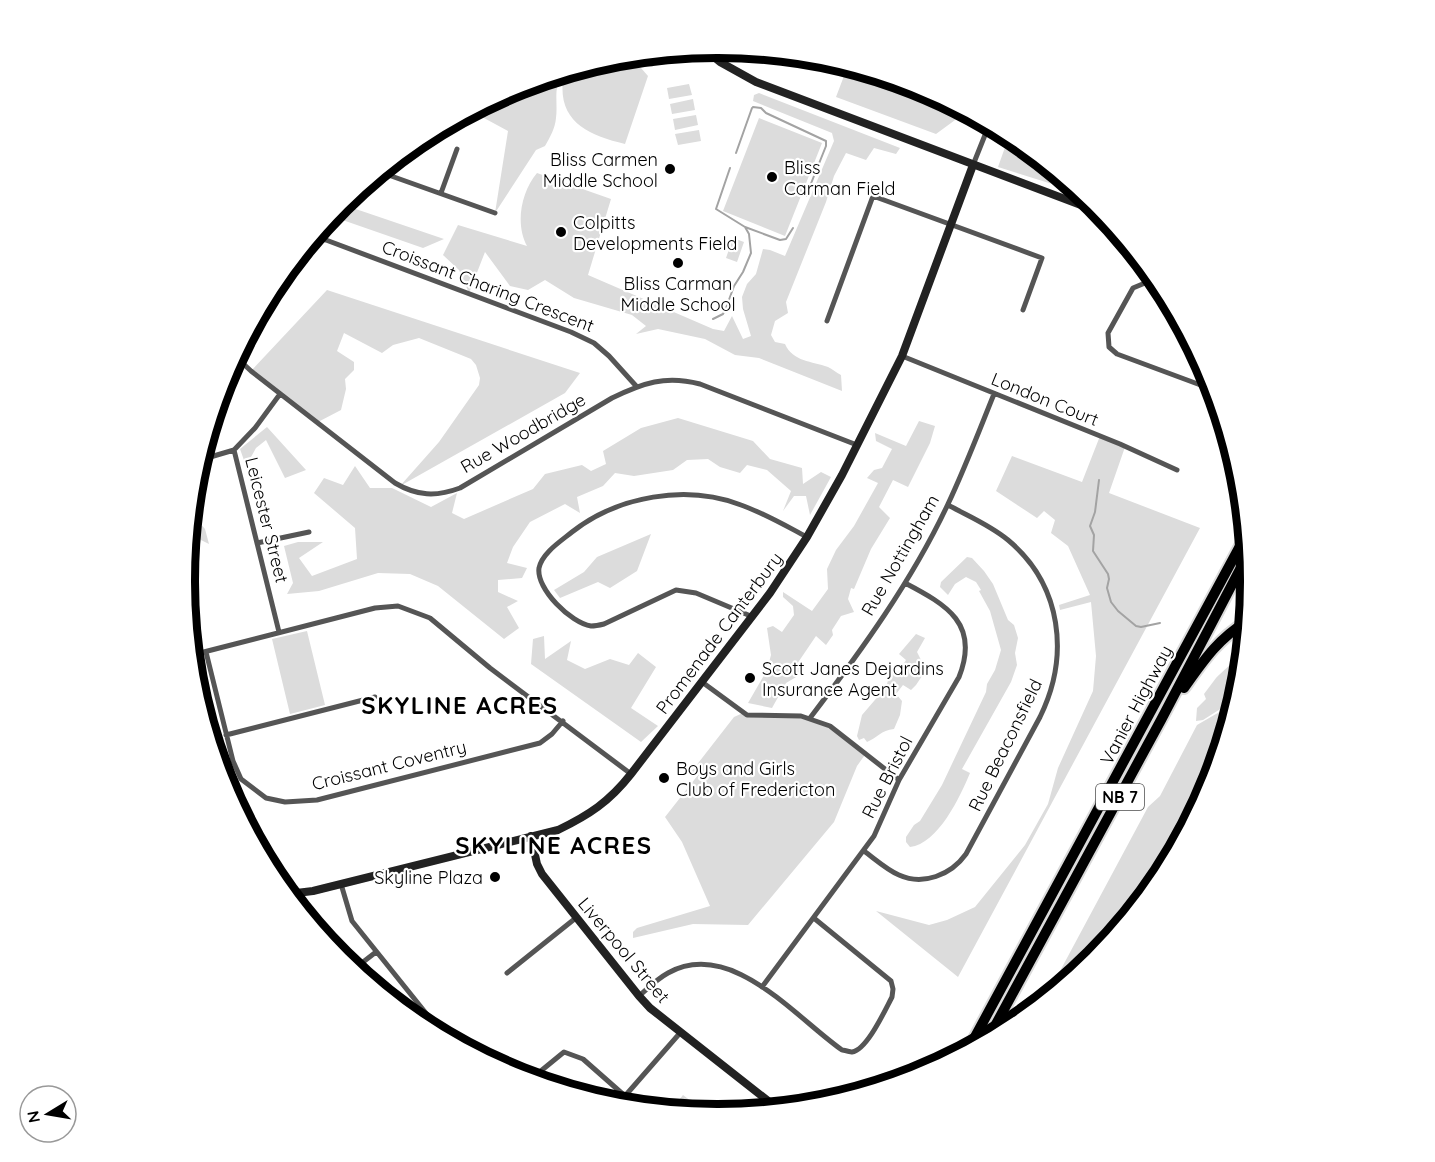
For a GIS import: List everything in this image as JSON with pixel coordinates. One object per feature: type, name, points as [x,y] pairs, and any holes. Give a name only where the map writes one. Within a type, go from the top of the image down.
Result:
[{"type":"highway","name":"Vanier Highway","points":[[976,1035],[1239,549]]},
{"type":"highway","name":"Vanier Highway","points":[[998,1021],[1240,570]]},
{"type":"highway","points":[[1161,720],[1211,649],[1238,627]]},
{"type":"street","points":[[715,58],[748,79],[1079,205]]},
{"type":"street","points":[[973,165],[986,133]]},
{"type":"street","points":[[441,193],[457,149]]},
{"type":"street","name":"Promenade Canterbury","points":[[299,893],[558,830],[588,815],[609,800],[753,617],[807,537],[902,356],[973,165]]},
{"type":"street","points":[[388,175],[495,213]]},
{"type":"street","points":[[827,321],[873,196],[1042,258],[1023,310]]},
{"type":"street","name":"Croissant Charing Crescent","points":[[322,239],[572,332],[594,343],[637,387]]},
{"type":"street","points":[[1147,283],[1133,288],[1108,333],[1109,347],[1117,354],[1202,385]]},
{"type":"street","name":"London Court","points":[[902,356],[1120,444],[1177,470]]},
{"type":"street","name":"Rue Woodbridge","points":[[243,363],[395,483],[408,491],[422,495],[436,495],[460,488],[612,398],[637,387],[672,379],[700,384],[857,445]]},
{"type":"street","name":"Leicester Street","points":[[279,632],[234,450],[255,428],[280,394]]},
{"type":"street","name":"Rue Nottingham","points":[[810,718],[849,666],[905,583],[948,505],[994,394]]},
{"type":"street","points":[[210,457],[234,450]]},
{"type":"street","points":[[753,617],[696,593],[676,590],[604,624],[591,626],[572,617],[544,590],[539,580],[539,567],[544,557],[561,541],[606,511],[667,494],[703,496],[741,504],[807,537]]},
{"type":"street","name":"Rue Beaconsfield","points":[[864,851],[897,874],[912,879],[936,876],[954,868],[966,854],[1040,717],[1056,675],[1058,647],[1053,609],[1029,562],[997,532],[948,505]]},
{"type":"street","points":[[257,543],[309,532]]},
{"type":"street","name":"Rue Bristol","points":[[762,987],[815,919],[874,836],[899,780],[959,677],[966,659],[965,638],[955,617],[938,602],[905,583]]},
{"type":"street","points":[[200,654],[375,608],[398,606],[410,609],[430,618],[490,668],[631,774]]},
{"type":"street","name":"Croissant Coventry","points":[[206,652],[233,761],[241,779],[266,798],[285,802],[318,800],[540,743],[563,721]]},
{"type":"street","points":[[702,682],[747,715],[810,718],[830,726],[899,780]]},
{"type":"street","points":[[226,735],[375,697]]},
{"type":"street","name":"Liverpool Street","points":[[531,836],[537,864],[542,874],[639,996],[680,1033],[767,1101]]},
{"type":"street","points":[[341,884],[352,921],[429,1016]]},
{"type":"street","points":[[507,973],[577,917]]},
{"type":"street","points":[[639,996],[666,974],[681,968],[695,965],[717,966],[737,971],[762,987],[842,1050],[852,1052],[866,1043],[892,997],[891,981],[815,919]]},
{"type":"street","points":[[362,963],[376,952]]},
{"type":"street","points":[[626,1095],[680,1033]]},
{"type":"street","points":[[539,1072],[564,1052],[583,1059],[623,1094]]},
{"type":"shaded area","points":[[658,62],[652,67],[641,64]]},
{"type":"shaded area","points":[[634,66],[641,68],[648,76],[625,144],[598,136],[576,123],[564,103],[563,82]]},
{"type":"shaded area","points":[[845,74],[917,98],[959,117],[936,134],[836,97]]},
{"type":"shaded area","points":[[558,83],[555,122],[550,136],[545,146],[536,150],[495,213],[508,131],[480,116]]},
{"type":"shaded area","points":[[689,84],[692,95],[669,99],[667,88]]},
{"type":"shaded area","points":[[759,93],[900,148],[896,154],[874,148],[866,160],[846,153],[834,176],[786,302],[788,313],[775,321],[771,335],[775,342],[785,344],[788,350],[798,358],[828,367],[841,375],[842,391],[759,358],[735,355],[705,339],[658,329],[636,334],[646,326],[632,315],[574,298],[545,280],[528,290],[510,286],[485,252],[469,293],[459,270],[443,255],[458,225],[527,246],[521,228],[522,208],[527,189],[537,173],[611,199],[588,275],[713,329],[724,331],[732,316],[743,339],[751,336],[742,297],[747,284],[756,274],[763,249],[785,256],[834,141],[832,133],[753,101],[754,95]]},
{"type":"shaded area","points":[[693,99],[695,110],[672,114],[670,104]]},
{"type":"shaded area","points":[[696,115],[698,125],[675,130],[673,119]]},
{"type":"shaded area","name":"Bliss Carman Field","points":[[759,118],[822,143],[785,236],[723,211]]},
{"type":"shaded area","points":[[699,130],[701,141],[678,145],[675,134]]},
{"type":"shaded area","points":[[1006,146],[1036,166],[1060,187],[998,167]]},
{"type":"shaded area","points":[[352,208],[444,239],[423,248],[341,219]]},
{"type":"shaded area","points":[[733,238],[744,242],[737,262],[726,258]]},
{"type":"shaded area","points":[[327,290],[580,373],[565,393],[400,486],[439,442],[479,385],[480,378],[476,365],[471,359],[419,338],[393,345],[382,353],[344,333],[337,351],[354,362],[354,370],[345,379],[346,389],[341,410],[318,422],[251,371]]},
{"type":"shaded area","points":[[228,399],[231,401],[222,415]]},
{"type":"shaded area","points":[[678,418],[753,441],[770,459],[802,468],[803,484],[821,472],[831,477],[810,515],[806,496],[794,496],[783,511],[791,491],[767,470],[747,465],[740,473],[720,467],[708,459],[687,460],[673,470],[634,476],[615,473],[603,486],[577,497],[580,513],[565,504],[530,522],[513,547],[507,563],[527,568],[522,578],[498,580],[498,592],[518,601],[507,607],[519,628],[504,639],[438,586],[410,574],[378,573],[319,591],[287,594],[293,583],[284,546],[298,542],[323,542],[299,558],[312,576],[357,559],[355,528],[314,493],[324,478],[343,485],[355,466],[370,488],[392,488],[431,507],[457,493],[452,513],[464,519],[533,489],[545,474],[582,465],[591,471],[606,464],[603,451],[641,428]]},
{"type":"shaded area","points":[[919,421],[935,426],[930,443],[908,487],[893,480],[879,507],[890,518],[871,549],[854,589],[851,588],[848,599],[854,612],[841,616],[826,645],[816,636],[797,664],[803,673],[786,683],[772,708],[748,703],[767,670],[771,655],[767,628],[773,626],[782,632],[794,615],[793,606],[783,597],[783,592],[812,611],[828,589],[827,569],[836,550],[854,526],[878,483],[867,478],[874,470],[882,468],[892,449],[876,441],[875,433],[906,446]]},
{"type":"shaded area","points":[[267,427],[306,470],[285,478],[266,440],[256,448],[246,466],[240,449]]},
{"type":"shaded area","points":[[1100,436],[1125,447],[1109,493],[1200,528],[958,977],[876,911],[929,925],[947,920],[975,907],[1025,845],[1048,804],[1058,768],[1093,691],[1096,656],[1091,602],[1060,610],[1059,605],[1090,595],[1068,546],[1051,533],[1055,520],[1044,511],[1037,518],[996,491],[1012,456],[1082,482]]},
{"type":"shaded area","points":[[198,521],[205,529],[209,544],[197,538]]},
{"type":"shaded area","points":[[651,534],[637,571],[610,588],[598,582],[560,598],[554,590],[584,572],[597,557]]},
{"type":"shaded area","points":[[967,557],[972,558],[993,584],[1008,620],[1014,625],[1018,638],[1015,653],[1017,665],[1011,682],[962,769],[970,773],[947,818],[930,838],[910,847],[906,842],[906,837],[914,825],[920,821],[942,785],[986,692],[1001,650],[990,611],[976,582],[966,577],[955,584],[948,595],[940,587],[941,582]]},
{"type":"shaded area","points":[[307,631],[325,705],[290,714],[272,639]]},
{"type":"shaded area","points":[[916,634],[925,638],[917,652],[926,670],[911,690],[903,685],[896,694],[902,701],[900,715],[894,729],[867,742],[864,738],[859,740],[857,736],[862,715],[886,687],[890,674],[898,673],[906,660],[899,654]]},
{"type":"shaded area","points":[[544,636],[545,659],[571,641],[567,660],[585,669],[610,659],[629,665],[638,653],[656,667],[631,708],[658,726],[641,742],[531,664],[533,639]]},
{"type":"shaded area","points":[[1234,659],[1224,706],[1203,720],[1196,721],[1197,708],[1206,699],[1204,694]]},
{"type":"shaded area","points":[[1224,710],[1200,781],[1170,842],[1132,899],[1110,926],[1055,980],[1148,807],[1160,796],[1197,725]]},
{"type":"shaded area","points":[[743,713],[801,716],[830,726],[867,752],[857,766],[834,822],[748,925],[693,924],[633,938],[633,932],[637,928],[710,906],[682,842],[665,817],[698,775],[692,771],[734,717]]},
{"type":"shaded area","points":[[683,1095],[693,1103],[683,1102],[678,1102]]},
{"type":"waterway","points":[[753,107],[761,108],[766,113],[826,141],[806,196]]},
{"type":"waterway","points":[[736,153],[752,108]]},
{"type":"waterway","points":[[713,319],[723,314],[751,253],[749,234],[745,227],[716,209],[730,168]]},
{"type":"waterway","points":[[745,227],[780,240],[786,239],[793,228]]},
{"type":"waterway","points":[[1099,480],[1095,512],[1090,526],[1094,535],[1093,551],[1108,574],[1107,588],[1111,602],[1136,626],[1160,623]]},
{"type":"place","name":"Bliss Carmen Middle School","points":[[670,169]]},
{"type":"place","name":"Bliss Carman Field","points":[[772,177]]},
{"type":"place","name":"Colpitts Developments Field","points":[[561,232]]},
{"type":"place","name":"Bliss Carman Middle School","points":[[678,263]]},
{"type":"place","name":"Scott Janes Dejardins Insurance Agent","points":[[750,678]]},
{"type":"place","name":"Boys and Girls Club of Fredericton","points":[[664,778]]},
{"type":"place","name":"Skyline Plaza","points":[[495,877]]},
{"type":"district","name":"SKYLINE ACRES","points":[[460,705]]},
{"type":"district","name":"SKYLINE ACRES","points":[[554,845]]}]
